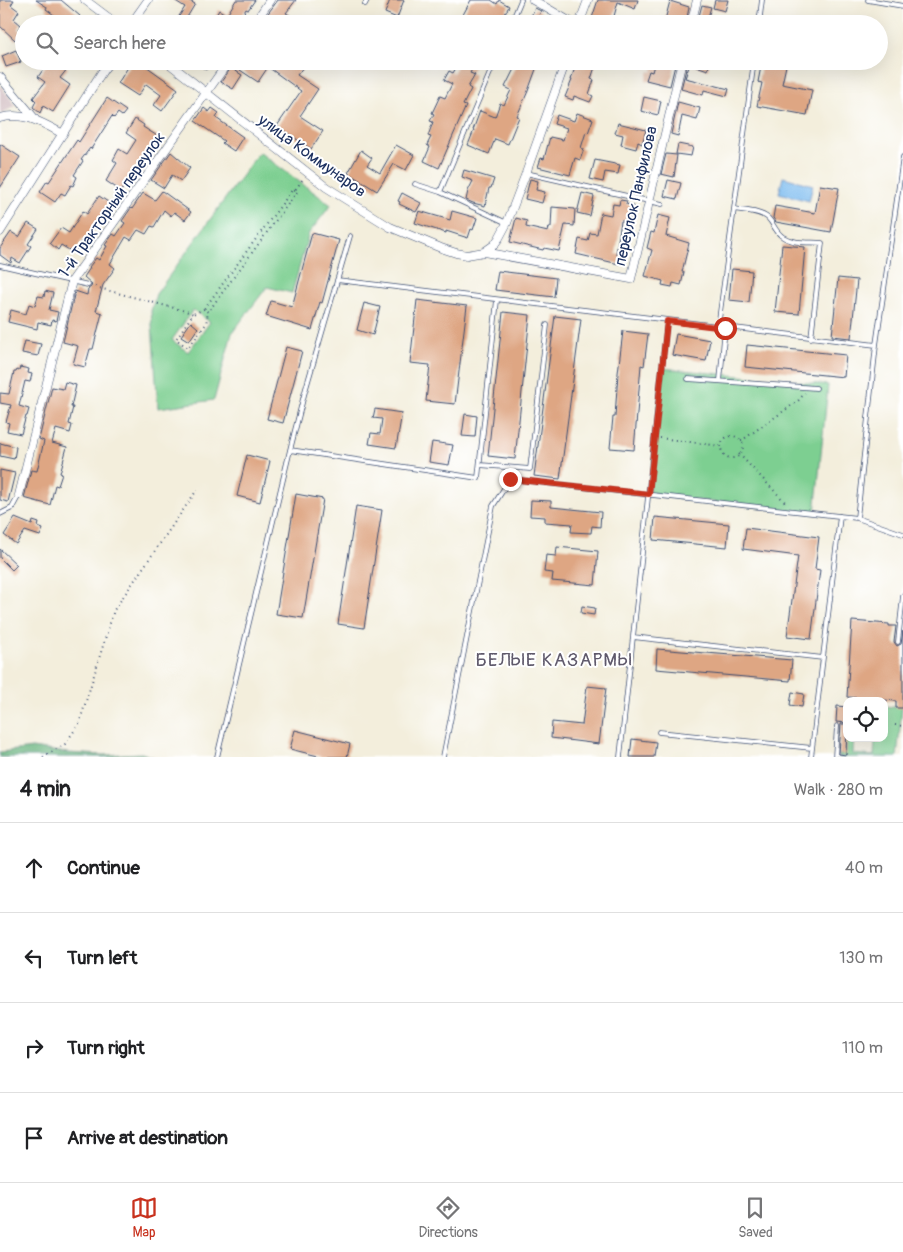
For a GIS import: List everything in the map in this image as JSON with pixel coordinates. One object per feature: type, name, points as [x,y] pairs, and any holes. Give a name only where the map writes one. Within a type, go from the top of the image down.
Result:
[{"type":"street","points":[[85,0],[105,15]]},
{"type":"street","points":[[137,15],[148,0]]},
{"type":"street","points":[[260,15],[270,0]]},
{"type":"street","points":[[533,0],[559,15]]},
{"type":"street","points":[[582,15],[588,0]]},
{"type":"street","points":[[692,15],[696,0]]},
{"type":"street","points":[[0,232],[104,70]]},
{"type":"street","name":"улица Коммунаров","points":[[178,70],[326,187],[390,227],[456,253],[467,255],[484,252]]},
{"type":"street","name":"1-й Тракторный переулок","points":[[19,495],[72,281],[223,70]]},
{"type":"street","points":[[484,252],[500,238],[507,224],[563,70]]},
{"type":"street","name":"переулок Панфилова","points":[[484,252],[631,279],[680,70]]},
{"type":"street","points":[[0,77],[35,119]]},
{"type":"street","points":[[0,118],[12,116],[35,119],[63,134]]},
{"type":"lane","points":[[515,15],[521,0]]},
{"type":"lane","points":[[760,15],[762,0]]},
{"type":"lane","points":[[868,0],[903,6]]},
{"type":"lane","points":[[440,192],[491,70]]},
{"type":"lane","points":[[718,327],[753,70]]},
{"type":"lane","points":[[856,518],[876,345],[903,157]]},
{"type":"lane","points":[[526,173],[662,204]]},
{"type":"lane","points":[[415,184],[440,192],[507,224]]},
{"type":"lane","points":[[734,209],[757,213],[768,218],[776,231],[783,237],[795,242],[822,243],[811,338]]},
{"type":"lane","points":[[217,757],[304,395],[350,236]]},
{"type":"lane","points":[[0,265],[88,285]]},
{"type":"lane","points":[[338,280],[876,345]]},
{"type":"lane","points":[[290,450],[478,478],[497,300]]},
{"type":"lane","points":[[620,757],[667,321]]},
{"type":"lane","points":[[480,465],[530,469],[546,326]]},
{"type":"lane","points":[[720,381],[725,328]]},
{"type":"lane","points":[[688,379],[816,388]]},
{"type":"lane","points":[[443,757],[493,506],[510,479],[856,518],[903,534]]},
{"type":"lane","name":"1-й Тракторный переулок","points":[[0,514],[12,508],[19,495]]},
{"type":"lane","points":[[811,757],[840,516]]},
{"type":"lane","points":[[898,642],[903,596]]},
{"type":"lane","points":[[634,638],[823,658]]},
{"type":"lane","points":[[835,757],[837,726]]},
{"type":"lane","points":[[659,732],[812,748]]},
{"type":"path","points":[[295,190],[297,192],[208,312],[206,324],[188,348],[176,339],[193,314],[204,309],[293,189],[295,190],[300,184]]},
{"type":"path","points":[[88,285],[193,314]]},
{"type":"path","points":[[204,309],[208,312]]},
{"type":"path","points":[[741,441],[798,401],[810,388]]},
{"type":"path","points":[[729,436],[736,437],[741,441],[742,448],[739,454],[729,457],[723,453],[721,446],[723,440],[729,436]]},
{"type":"path","points":[[655,437],[721,446]]},
{"type":"path","points":[[739,454],[793,511]]},
{"type":"path","points":[[43,757],[65,744],[79,724],[114,610],[196,490]]},
{"type":"path","points":[[895,725],[903,726]]},
{"type":"shaded area","points":[[0,85],[16,106],[0,114]]},
{"type":"green space","points":[[259,152],[331,205],[309,233],[292,293],[267,287],[232,333],[214,400],[158,408],[151,311],[156,294]],"holes":[[[193,310],[210,322],[188,352],[172,340]]]},
{"type":"green space","points":[[662,368],[828,385],[815,513],[649,495]]},
{"type":"green space","points":[[888,706],[902,708],[897,757],[839,757],[839,754],[846,754],[847,742],[854,742],[853,754],[874,756],[875,742],[888,742]]},
{"type":"green space","points":[[32,748],[103,755],[142,753],[153,757],[0,757],[0,752]]},
{"type":"water","points":[[783,177],[813,185],[809,201],[779,193]]},
{"type":"building","points":[[0,0],[14,0],[11,5],[19,11],[14,19],[15,40],[0,26]]},
{"type":"building","points":[[36,0],[61,0],[79,15],[54,15],[46,9],[47,7]]},
{"type":"building","points":[[174,0],[188,0],[195,4],[188,15],[180,15],[185,7]]},
{"type":"building","points":[[236,0],[255,0],[242,15],[227,15]]},
{"type":"building","points":[[278,0],[296,0],[286,13],[290,15],[267,15]]},
{"type":"building","points":[[390,0],[404,0],[398,15],[385,13]]},
{"type":"building","points":[[471,0],[491,0],[497,4],[499,0],[509,6],[504,15],[463,15]]},
{"type":"building","points":[[598,0],[638,0],[635,9],[618,2],[614,15],[593,15]]},
{"type":"building","points":[[715,0],[728,0],[725,11],[713,8]]},
{"type":"building","points":[[670,1],[689,7],[688,15],[666,15]]},
{"type":"building","points":[[702,5],[711,7],[709,15],[699,15]]},
{"type":"building","points":[[535,8],[541,11],[539,15],[532,15]]},
{"type":"building","points":[[219,10],[227,15],[216,15]]},
{"type":"building","points":[[15,50],[15,64],[6,67],[2,56]]},
{"type":"building","points":[[43,70],[66,70],[60,78],[70,85],[53,112],[43,106],[40,113],[33,107],[36,101],[33,98],[45,82],[38,77]]},
{"type":"building","points":[[126,70],[152,70],[178,89],[162,111],[154,105],[161,95],[146,84],[138,96],[118,83]]},
{"type":"building","points":[[230,70],[234,70],[242,75],[233,89],[221,82]]},
{"type":"building","points":[[240,70],[266,70],[258,82]]},
{"type":"building","points":[[272,70],[301,70],[297,75],[318,89],[300,116],[323,131],[311,149],[277,126],[301,91]]},
{"type":"building","points":[[455,70],[472,70],[470,73],[475,75],[468,87],[471,89],[463,105],[466,106],[439,168],[424,161],[430,147],[427,145],[431,137],[428,136],[433,122],[430,121],[434,114],[432,113],[440,96],[445,98],[452,84],[444,80],[449,71],[453,73]]},
{"type":"building","points":[[514,70],[536,70],[508,144],[495,139],[489,154],[468,145],[480,111],[495,117],[500,103],[504,105],[511,90],[505,87]]},
{"type":"building","points":[[574,70],[594,70],[591,79],[594,80],[589,94],[593,96],[590,102],[574,96],[573,100],[565,97]]},
{"type":"building","points":[[653,70],[674,70],[670,86],[646,80],[649,71],[652,72]]},
{"type":"building","points":[[686,70],[688,70],[685,78],[729,89],[727,96],[704,90],[703,95],[681,89]]},
{"type":"building","points":[[760,70],[785,70],[782,84],[812,90],[807,115],[757,106],[762,83],[758,82]]},
{"type":"building","points":[[644,97],[661,101],[658,115],[641,111]]},
{"type":"building","points":[[107,98],[126,111],[122,116],[118,113],[114,118],[112,116],[91,149],[81,160],[83,161],[74,175],[77,177],[73,186],[71,185],[65,195],[61,193],[55,202],[40,192],[47,181],[49,182],[77,140],[79,142]]},
{"type":"building","points":[[678,102],[700,108],[697,120],[682,116],[678,136],[671,134]]},
{"type":"building","points":[[204,108],[209,112],[212,108],[219,113],[216,118],[243,137],[234,151],[222,143],[224,141],[195,121]]},
{"type":"building","points":[[577,113],[593,119],[588,133],[586,132],[581,148],[584,149],[580,160],[575,158],[570,175],[538,167],[541,158],[544,159],[550,137],[563,140],[567,128],[554,124],[557,115],[574,121]]},
{"type":"building","points":[[135,119],[144,125],[143,127],[159,137],[152,148],[150,146],[121,191],[106,181],[117,163],[113,160],[119,149],[127,154],[136,140],[126,133]]},
{"type":"building","points":[[618,123],[646,130],[642,144],[638,142],[636,149],[621,145],[623,135],[615,133]]},
{"type":"building","points":[[0,144],[20,157],[0,188]]},
{"type":"building","points":[[678,144],[693,147],[691,156],[676,154]]},
{"type":"building","points":[[396,145],[414,155],[406,170],[394,164],[377,191],[348,173],[361,150],[372,158],[367,165],[380,173]]},
{"type":"building","points":[[171,152],[190,168],[181,181],[172,175],[164,188],[151,180]]},
{"type":"building","points":[[666,154],[677,155],[674,177],[661,174]]},
{"type":"building","points":[[595,160],[620,165],[618,174],[605,172],[603,182],[590,179]]},
{"type":"building","points":[[464,170],[494,179],[491,188],[489,188],[485,206],[466,200],[473,181],[462,177]]},
{"type":"building","points":[[530,179],[538,181],[536,190],[545,192],[542,203],[525,199]]},
{"type":"building","points":[[668,180],[681,183],[677,199],[664,196]]},
{"type":"building","points":[[820,185],[839,188],[831,232],[776,222],[773,218],[775,206],[815,213]]},
{"type":"building","points":[[162,191],[191,212],[185,220],[174,212],[171,216],[164,210],[154,227],[151,226],[146,234],[138,230],[131,240],[126,237],[110,264],[115,268],[103,285],[96,311],[102,313],[93,349],[90,349],[85,367],[73,364],[78,346],[63,342],[75,291],[87,295],[88,289],[92,284],[84,277],[89,267],[96,258],[99,260],[107,246],[105,245],[113,234],[116,236],[125,223],[122,221],[143,193],[155,200]]},
{"type":"building","points":[[402,193],[421,203],[416,212],[399,204],[400,202],[398,201]]},
{"type":"building","points":[[582,193],[594,196],[590,216],[577,213]]},
{"type":"building","points":[[99,196],[111,204],[74,253],[61,245],[58,250],[50,243],[61,228],[69,233],[83,211],[87,214]]},
{"type":"building","points":[[620,200],[627,201],[626,204],[634,206],[631,218],[626,217],[625,221],[621,221],[616,254],[621,255],[619,264],[576,254],[579,239],[588,241],[590,233],[597,234],[601,213],[611,215],[613,204],[619,205]]},
{"type":"building","points":[[552,207],[575,209],[574,226],[565,225],[559,251],[544,248],[543,250],[510,242],[516,218],[527,221],[526,227],[548,232],[549,227],[551,227]]},
{"type":"building","points":[[419,211],[450,220],[452,211],[477,218],[468,238],[415,223]]},
{"type":"building","points":[[658,215],[670,218],[666,236],[689,243],[681,285],[673,283],[672,287],[662,285],[663,281],[645,276],[652,250],[647,248],[651,232],[654,233]]},
{"type":"building","points":[[28,223],[38,229],[28,244],[31,246],[20,263],[12,258],[11,263],[0,255],[0,248],[11,232],[19,237]]},
{"type":"building","points":[[312,233],[339,240],[322,303],[320,302],[312,330],[266,316],[271,301],[292,307]]},
{"type":"building","points":[[782,245],[805,247],[799,314],[775,312]]},
{"type":"building","points":[[732,269],[752,271],[749,302],[729,300]]},
{"type":"building","points":[[498,271],[556,278],[554,297],[495,290]]},
{"type":"building","points":[[838,278],[857,280],[851,338],[832,336]]},
{"type":"building","points":[[45,291],[53,293],[49,310],[58,312],[56,321],[52,320],[51,325],[38,322],[37,329],[8,322],[11,310],[26,314],[29,304],[35,306],[38,296],[44,297]]},
{"type":"building","points":[[417,300],[467,306],[455,404],[426,401],[430,365],[410,363]]},
{"type":"building","points":[[364,303],[380,307],[373,335],[357,330]]},
{"type":"building","points":[[503,312],[530,315],[515,459],[488,456]]},
{"type":"building","points":[[555,316],[581,319],[560,479],[534,476]]},
{"type":"building","points":[[191,322],[198,328],[189,341],[181,336]]},
{"type":"building","points":[[623,331],[648,334],[644,366],[641,365],[634,450],[610,448],[613,417],[615,417]]},
{"type":"building","points":[[676,334],[710,340],[706,361],[672,355]]},
{"type":"building","points":[[25,341],[41,344],[38,356],[22,353]]},
{"type":"building","points":[[747,345],[846,355],[844,377],[745,367]]},
{"type":"building","points":[[286,347],[302,351],[283,423],[267,419]]},
{"type":"building","points":[[20,367],[29,369],[28,373],[32,374],[30,382],[25,381],[19,406],[29,409],[21,434],[7,431],[9,423],[6,422],[11,405],[0,403],[0,393],[9,394],[14,372],[19,371]]},
{"type":"building","points":[[65,382],[76,385],[69,424],[72,425],[70,433],[56,429],[52,443],[67,447],[60,473],[62,474],[58,486],[55,485],[50,505],[24,498],[31,470],[37,471],[44,441],[39,439],[52,387],[63,389]]},
{"type":"building","points":[[375,409],[402,413],[396,448],[369,444],[371,433],[380,434],[382,419],[373,418]]},
{"type":"building","points":[[465,414],[477,416],[475,437],[462,436]]},
{"type":"building","points":[[432,442],[453,445],[449,465],[429,462]]},
{"type":"building","points":[[0,443],[16,447],[14,459],[0,456]]},
{"type":"building","points":[[247,455],[270,461],[260,502],[237,496]]},
{"type":"building","points":[[0,470],[15,473],[8,502],[0,500]]},
{"type":"building","points":[[296,494],[323,499],[303,618],[276,614]]},
{"type":"building","points":[[531,500],[551,501],[551,507],[601,512],[600,527],[592,526],[591,533],[571,532],[572,524],[545,522],[545,517],[530,516]]},
{"type":"building","points":[[356,506],[382,510],[364,628],[338,624]]},
{"type":"building","points":[[655,517],[729,524],[727,547],[653,540]]},
{"type":"building","points":[[15,518],[32,525],[33,521],[39,523],[38,527],[43,529],[40,536],[25,531],[16,544],[4,535]]},
{"type":"building","points":[[746,528],[819,537],[815,569],[820,570],[811,639],[787,636],[798,556],[743,549]]},
{"type":"building","points":[[557,547],[598,551],[595,585],[552,581],[553,573],[544,572],[546,555],[556,556]]},
{"type":"building","points":[[0,549],[17,565],[12,570],[0,558]]},
{"type":"building","points":[[582,606],[595,608],[594,615],[581,613]]},
{"type":"building","points":[[852,621],[896,626],[894,642],[897,646],[901,644],[903,631],[903,708],[896,708],[896,701],[888,700],[888,697],[847,697]]},
{"type":"building","points":[[657,649],[792,660],[790,681],[656,669]]},
{"type":"building","points":[[587,686],[606,688],[599,744],[551,738],[552,722],[582,725]]},
{"type":"building","points":[[792,692],[804,694],[802,707],[790,705]]},
{"type":"building","points":[[837,706],[843,707],[843,723],[836,722]]},
{"type":"building","points":[[841,724],[843,724],[843,742],[846,742],[846,755],[839,754]]},
{"type":"building","points":[[295,730],[350,744],[347,757],[322,757],[290,749]]},
{"type":"building","points":[[632,739],[656,742],[654,757],[630,757]]},
{"type":"district","name":"БЕЛЫЕ КАЗАРМЫ","points":[[554,660]]},
{"type":"route","points":[[510,479],[649,494],[667,321],[725,328]]}]
